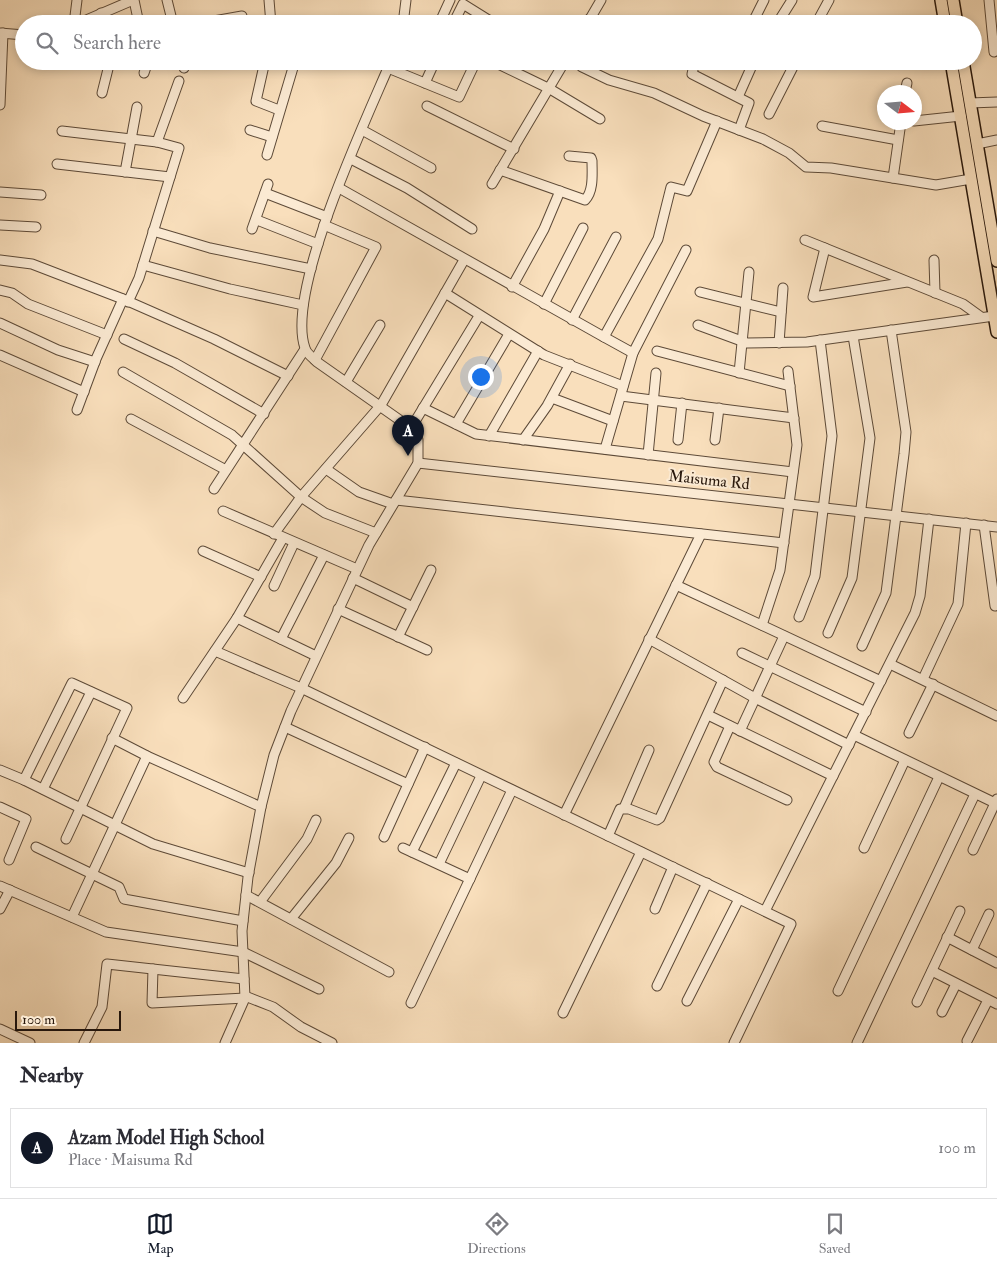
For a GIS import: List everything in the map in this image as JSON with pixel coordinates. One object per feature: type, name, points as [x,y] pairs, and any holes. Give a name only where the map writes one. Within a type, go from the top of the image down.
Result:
[{"type":"main road","points":[[941,0],[944,15]]},
{"type":"main road","points":[[953,0],[956,15]]},
{"type":"main road","points":[[953,70],[997,330]]},
{"type":"main road","points":[[965,70],[997,261]]},
{"type":"street","points":[[76,15],[77,0]]},
{"type":"street","points":[[101,14],[133,0],[137,15]]},
{"type":"street","points":[[167,0],[171,15]]},
{"type":"street","points":[[269,0],[270,15]]},
{"type":"street","points":[[406,0],[407,15]]},
{"type":"street","points":[[443,15],[450,0]]},
{"type":"street","points":[[756,15],[764,0]]},
{"type":"street","points":[[783,15],[792,0]]},
{"type":"street","points":[[821,15],[829,0]]},
{"type":"street","points":[[989,0],[994,52]]},
{"type":"street","points":[[590,15],[596,1]]},
{"type":"street","points":[[458,15],[463,4],[481,15]]},
{"type":"street","points":[[0,105],[2,33],[15,34]]},
{"type":"street","points":[[102,93],[108,70]]},
{"type":"street","points":[[263,70],[256,101],[279,110]]},
{"type":"street","points":[[267,154],[292,70]]},
{"type":"street","points":[[224,1043],[245,997],[243,921],[246,894],[261,807],[274,755],[301,688],[357,569],[418,463],[418,440],[411,428],[315,360],[305,349],[301,330],[303,304],[325,221],[387,70]]},
{"type":"street","points":[[399,70],[459,97],[472,70]]},
{"type":"street","points":[[425,83],[431,70]]},
{"type":"street","points":[[511,70],[550,89],[600,119]]},
{"type":"street","points":[[492,184],[560,70]]},
{"type":"street","points":[[591,70],[609,80],[654,93],[739,130],[789,153],[806,167],[832,168],[936,185],[971,179]]},
{"type":"street","points":[[693,70],[692,74],[749,103],[739,130]]},
{"type":"street","points":[[738,98],[750,70]]},
{"type":"street","points":[[768,114],[791,70]]},
{"type":"street","points":[[157,142],[179,81]]},
{"type":"street","points":[[970,103],[997,102]]},
{"type":"street","points":[[427,106],[514,148]]},
{"type":"street","points":[[124,172],[137,107]]},
{"type":"street","points":[[922,120],[961,116]]},
{"type":"street","points":[[604,337],[658,239],[671,188],[687,191],[717,121]]},
{"type":"street","points":[[822,126],[898,140]]},
{"type":"street","points":[[250,130],[272,136]]},
{"type":"street","points":[[362,130],[431,168]]},
{"type":"street","points":[[893,178],[900,130]]},
{"type":"street","points":[[62,131],[157,142],[179,148],[143,265],[107,335],[77,410]]},
{"type":"street","points":[[977,144],[997,140]]},
{"type":"street","points":[[500,170],[585,200],[589,196],[591,184],[591,158],[569,156]]},
{"type":"street","points":[[351,159],[407,188],[472,229]]},
{"type":"street","points":[[57,164],[170,177]]},
{"type":"street","points":[[252,229],[268,184]]},
{"type":"street","points":[[339,188],[512,287],[633,352]]},
{"type":"street","points":[[512,287],[544,228],[560,191]]},
{"type":"street","points":[[0,192],[41,195]]},
{"type":"street","points":[[265,193],[376,247],[315,360]]},
{"type":"street","points":[[256,220],[318,244]]},
{"type":"street","points":[[0,226],[36,227]]},
{"type":"street","points":[[544,304],[583,228]]},
{"type":"street","points":[[153,231],[210,248],[311,268]]},
{"type":"street","points":[[572,320],[616,237]]},
{"type":"street","points":[[805,240],[963,304],[981,317]]},
{"type":"street","points":[[825,248],[813,297],[907,282]]},
{"type":"street","points":[[605,449],[633,352],[686,250]]},
{"type":"street","points":[[0,260],[32,264],[126,301],[214,339],[288,376]]},
{"type":"street","points":[[184,698],[237,618],[261,577],[279,536],[301,498],[381,405],[464,260]]},
{"type":"street","points":[[934,260],[935,293]]},
{"type":"street","points":[[143,265],[230,289],[303,304]]},
{"type":"street","points":[[739,373],[748,272]]},
{"type":"street","points":[[779,343],[783,288]]},
{"type":"street","points":[[0,290],[12,293],[28,304],[107,335]]},
{"type":"street","points":[[700,292],[781,312]]},
{"type":"street","points":[[445,293],[479,316],[538,351],[623,386]]},
{"type":"street","points":[[411,428],[479,316]]},
{"type":"street","points":[[698,325],[742,341],[779,343],[853,336],[994,316]]},
{"type":"street","points":[[0,323],[58,350],[95,362]]},
{"type":"street","points":[[346,382],[380,325]]},
{"type":"street","points":[[862,646],[886,594],[906,432],[891,330]]},
{"type":"street","points":[[456,424],[509,334]]},
{"type":"street","points":[[828,633],[852,578],[870,438],[853,336]]},
{"type":"street","points":[[124,339],[175,363],[264,414]]},
{"type":"street","points":[[800,617],[815,576],[832,436],[820,340]]},
{"type":"street","points":[[214,489],[245,445],[305,349]]},
{"type":"street","points":[[489,436],[538,351]]},
{"type":"street","points":[[657,351],[790,386]]},
{"type":"street","points":[[0,355],[84,392]]},
{"type":"street","points":[[523,440],[552,398],[570,364]]},
{"type":"street","points":[[123,372],[232,435],[301,498],[325,513],[376,533]]},
{"type":"street","points":[[762,625],[777,585],[797,445],[788,372]]},
{"type":"street","points":[[648,454],[656,373]]},
{"type":"street","points":[[620,396],[794,418]]},
{"type":"street","points":[[552,398],[613,422]]},
{"type":"street","points":[[678,440],[682,403]]},
{"type":"street","points":[[423,408],[476,434],[793,472]]},
{"type":"street","points":[[716,440],[719,408]]},
{"type":"street","points":[[131,419],[226,470]]},
{"type":"street","name":"Maisuma Rd","points":[[418,463],[997,527]]},
{"type":"street","points":[[326,469],[359,492],[395,502],[784,543]]},
{"type":"street","points":[[223,511],[357,569]]},
{"type":"street","points":[[765,911],[890,664],[918,604],[929,519]]},
{"type":"street","points":[[923,679],[958,604],[966,523]]},
{"type":"street","points":[[984,525],[995,606]]},
{"type":"street","points":[[564,814],[701,534]]},
{"type":"street","points":[[274,586],[294,542]]},
{"type":"street","points":[[203,551],[261,577]]},
{"type":"street","points":[[281,639],[324,555]]},
{"type":"street","points":[[398,637],[432,570]]},
{"type":"street","points":[[353,578],[413,607]]},
{"type":"street","points":[[676,585],[881,681]]},
{"type":"street","points":[[338,609],[426,650]]},
{"type":"street","points":[[237,618],[316,656]]},
{"type":"street","points":[[740,731],[784,636]]},
{"type":"street","points":[[649,639],[755,698],[849,745]]},
{"type":"street","points":[[215,651],[301,688],[788,922],[791,926],[734,1043]]},
{"type":"street","points":[[742,653],[866,712]]},
{"type":"street","points":[[890,664],[997,716]]},
{"type":"street","points":[[624,808],[658,820],[660,818],[723,680]]},
{"type":"street","points":[[24,780],[72,683],[127,708],[66,839]]},
{"type":"street","points":[[908,733],[933,684]]},
{"type":"street","points":[[43,789],[91,692]]},
{"type":"street","points":[[708,715],[833,776]]},
{"type":"street","points":[[730,726],[716,755],[714,762],[717,767],[787,800]]},
{"type":"street","points":[[285,727],[408,784]]},
{"type":"street","points":[[854,735],[975,794],[996,801],[972,850]]},
{"type":"street","points":[[112,738],[147,756],[261,807]]},
{"type":"street","points":[[384,836],[425,747]]},
{"type":"street","points":[[608,836],[620,809],[624,808],[649,750]]},
{"type":"street","points":[[72,917],[147,756]]},
{"type":"street","points":[[864,848],[904,760]]},
{"type":"street","points":[[456,763],[408,850],[470,878]]},
{"type":"street","points":[[0,770],[43,789],[153,844],[249,873]]},
{"type":"street","points":[[439,864],[481,776]]},
{"type":"street","points":[[838,991],[940,777]]},
{"type":"street","points":[[411,1003],[512,790]]},
{"type":"street","points":[[858,1043],[975,794]]},
{"type":"street","points":[[0,807],[26,819],[9,860]]},
{"type":"street","points":[[260,902],[307,839],[316,820]]},
{"type":"street","points":[[292,919],[336,863],[349,838]]},
{"type":"street","points":[[36,848],[120,887],[124,899],[243,921]]},
{"type":"street","points":[[563,1013],[641,852]]},
{"type":"street","points":[[655,909],[673,867]]},
{"type":"street","points":[[657,986],[707,883]]},
{"type":"street","points":[[0,886],[106,932],[243,952],[319,989]]},
{"type":"street","points":[[0,909],[10,890]]},
{"type":"street","points":[[246,894],[389,972]]},
{"type":"street","points":[[687,1001],[739,899]]},
{"type":"street","points":[[917,1002],[960,911]]},
{"type":"street","points":[[972,950],[989,914]]},
{"type":"street","points":[[947,938],[997,963]]},
{"type":"street","points":[[84,1043],[102,1007],[107,964],[244,979]]},
{"type":"street","points":[[153,969],[152,1003],[245,997],[273,1007],[321,1041],[332,1043]]},
{"type":"street","points":[[932,971],[997,1004]]},
{"type":"street","points":[[942,1012],[956,984]]},
{"type":"street","points":[[966,1042],[988,1000]]},
{"type":"street","points":[[0,1029],[16,1040],[30,1043]]},
{"type":"waterway","points":[[947,0],[950,15]]},
{"type":"waterway","points":[[959,70],[997,298]]},
{"type":"place","name":"Azam Model High School","points":[[408,456]]}]
